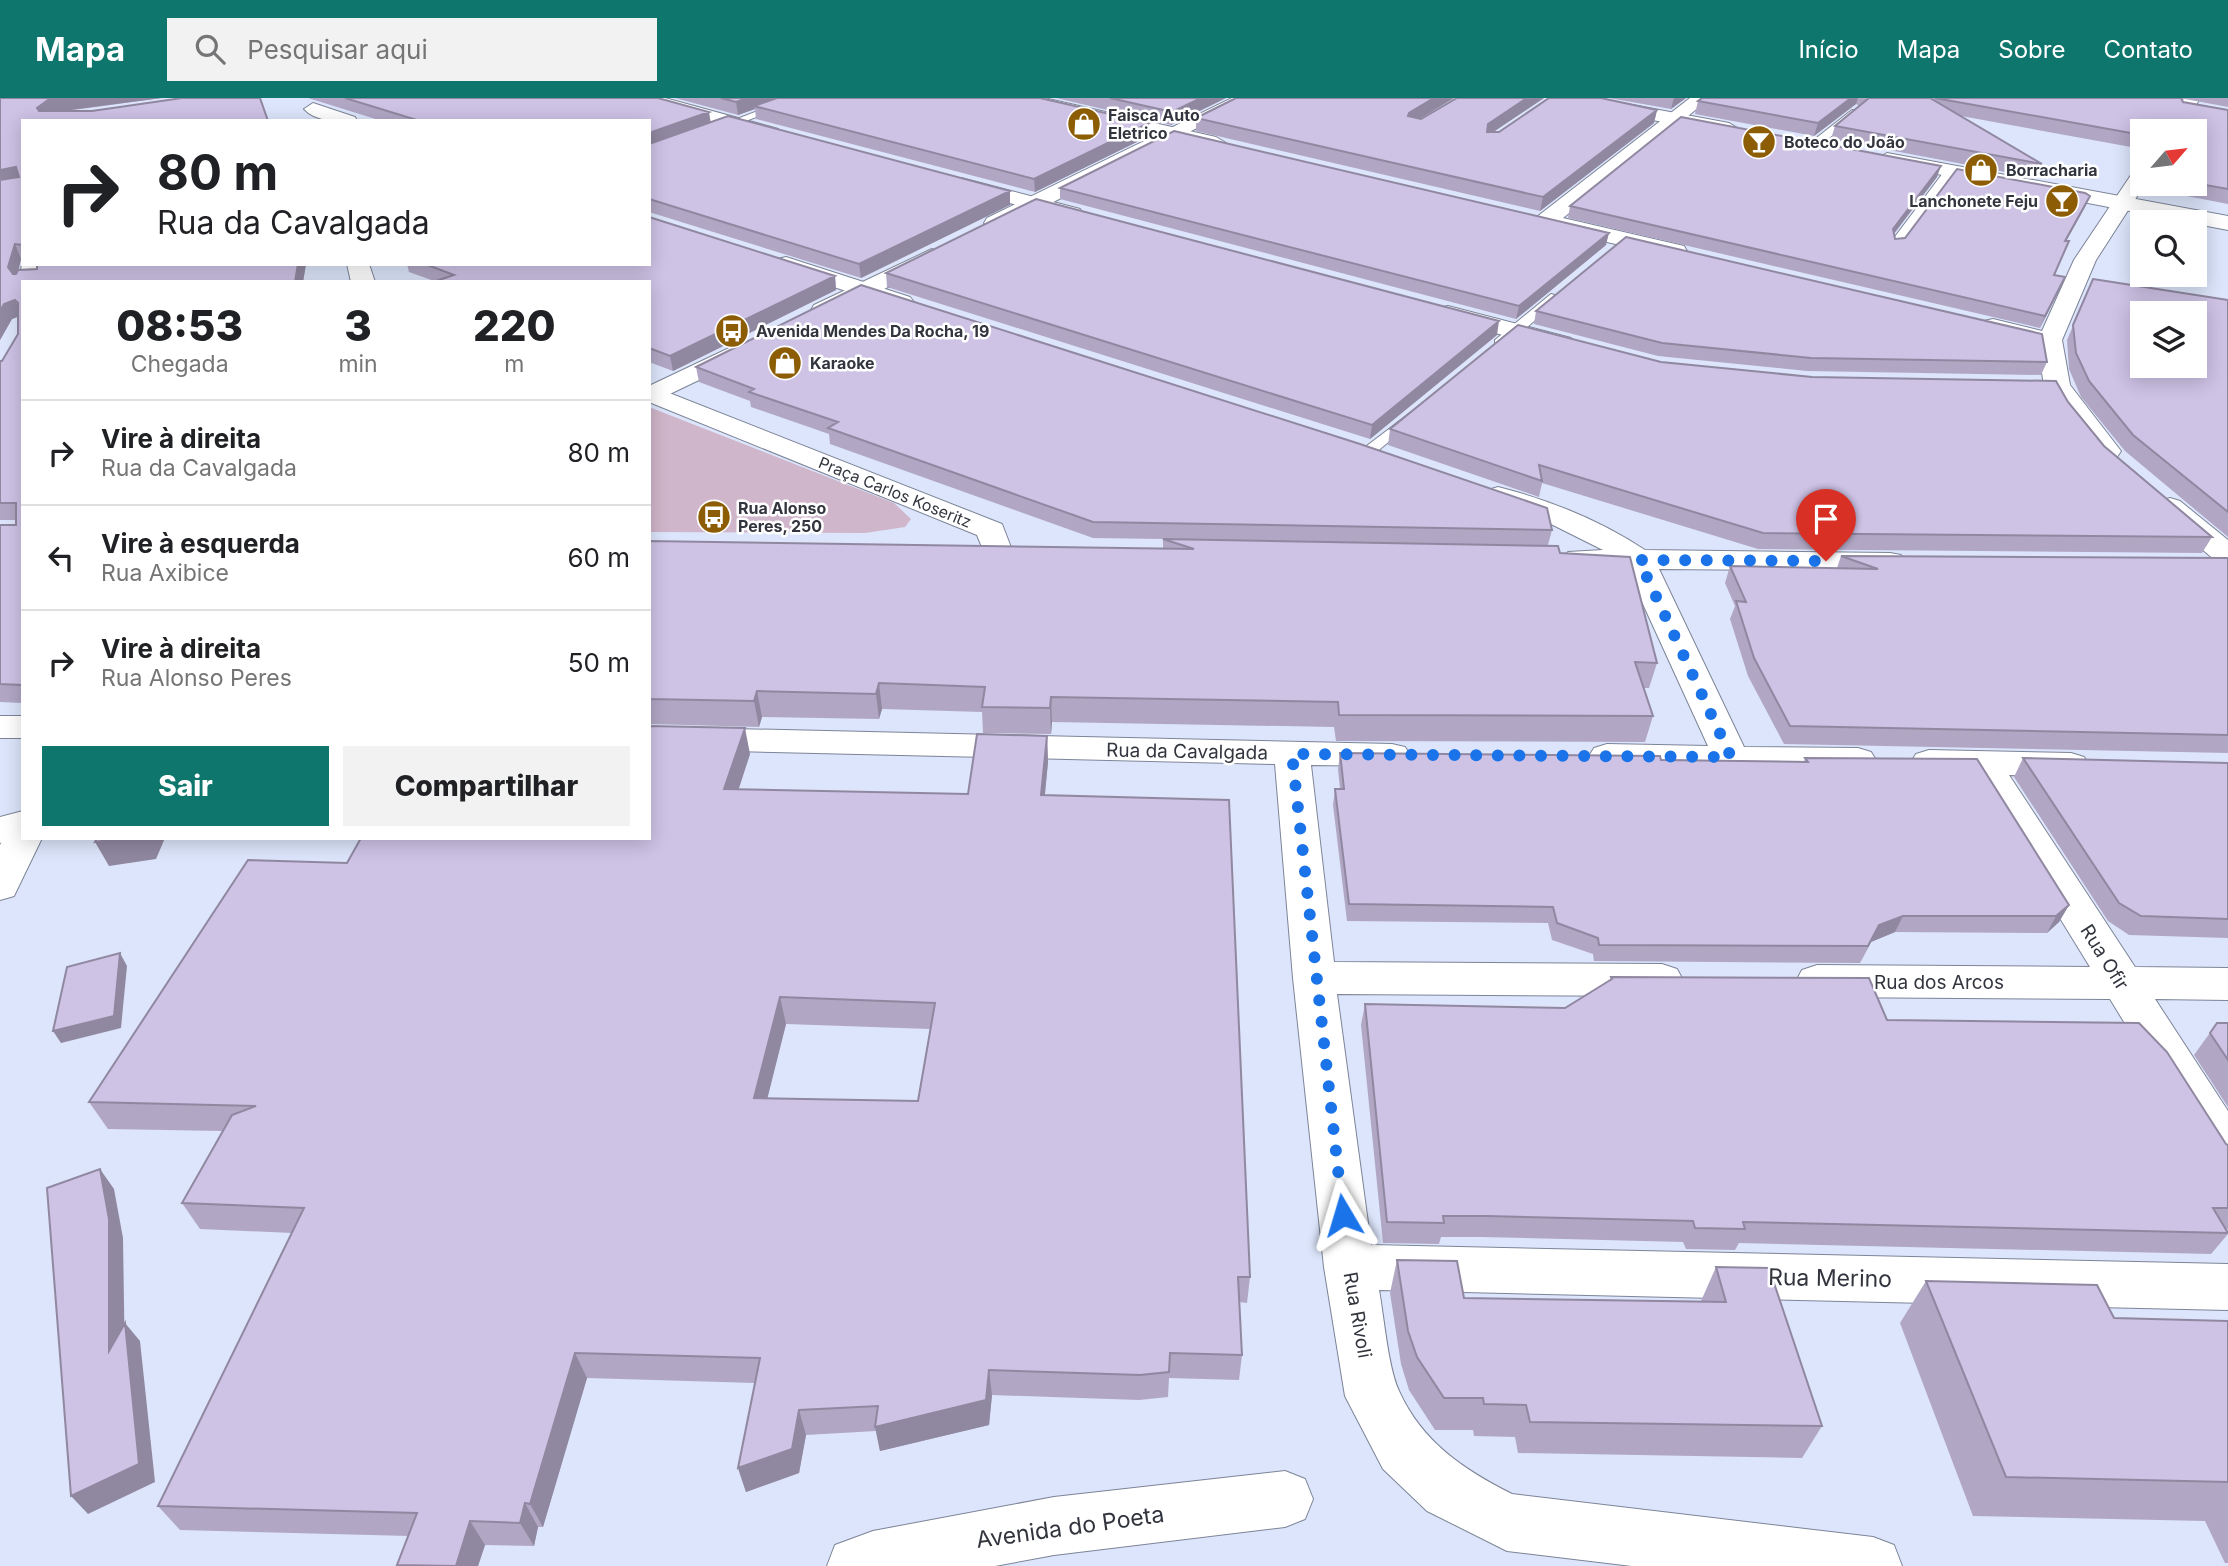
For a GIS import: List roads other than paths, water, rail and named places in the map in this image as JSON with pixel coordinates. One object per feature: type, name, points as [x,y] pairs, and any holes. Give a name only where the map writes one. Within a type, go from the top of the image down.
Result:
[{"type":"street","points":[[644,98],[799,140]]},
{"type":"street","points":[[1020,98],[1233,148]]},
{"type":"street","points":[[973,234],[1247,98]]},
{"type":"street","points":[[1558,98],[1752,133]]},
{"type":"street","points":[[1546,221],[1701,98]]},
{"type":"street","points":[[2179,119],[2188,103],[2207,112]]},
{"type":"street","points":[[313,109],[342,119]]},
{"type":"street","points":[[1789,141],[1841,150]]},
{"type":"street","points":[[1868,156],[2228,223]]},
{"type":"street","points":[[942,179],[1100,221]]},
{"type":"street","points":[[2120,467],[2044,386],[2050,340],[2085,260],[2130,191]]},
{"type":"street","points":[[1523,215],[1620,243],[1692,255]]},
{"type":"street","points":[[800,322],[949,247]]},
{"type":"street","points":[[763,257],[931,311]]},
{"type":"street","points":[[1422,306],[1580,348]]},
{"type":"street","points":[[1969,320],[2050,340]]},
{"type":"street","points":[[651,394],[759,341]]},
{"type":"street","name":"Praça Carlos Koseritz","points":[[651,394],[991,530],[1011,550],[957,549]]},
{"type":"street","points":[[1342,442],[1394,460]]},
{"type":"street","points":[[1471,486],[1560,517],[1606,538],[1639,560],[1731,757]]},
{"type":"street","points":[[2150,491],[2219,561]]},
{"type":"street","points":[[1544,558],[1913,562]]},
{"type":"street","points":[[0,727],[21,727]]},
{"type":"street","name":"Rua da Cavalgada","points":[[651,738],[1429,755]]},
{"type":"street","name":"Rua Rivoli","points":[[1292,754],[1314,978],[1349,1267],[1372,1396],[1403,1450],[1447,1491],[1507,1522],[1873,1566]]},
{"type":"street","points":[[1580,756],[2105,765]]},
{"type":"street","name":"Rua Ofir","points":[[1983,763],[2228,1150]]},
{"type":"street","points":[[0,830],[21,825]]},
{"type":"street","points":[[0,886],[22,840]]},
{"type":"street","points":[[1314,978],[1704,981]]},
{"type":"street","name":"Rua dos Arcos","points":[[1774,981],[2228,984]]},
{"type":"street","name":"Rua Merino","points":[[1349,1267],[2228,1287]]},
{"type":"street","name":"Avenida do Poeta","points":[[856,1566],[873,1560],[1054,1526],[1285,1499]]},
{"type":"lane","points":[[710,132],[800,98]]},
{"type":"lane","points":[[1814,145],[1860,109]]},
{"type":"lane","points":[[1895,245],[1950,171]]},
{"type":"lane","points":[[1484,356],[1565,289]]},
{"type":"lane","points":[[1369,451],[1421,408]]},
{"type":"place","name":"Faisca Auto Eletrico","points":[[1084,124]]},
{"type":"place","name":"Boteco do João","points":[[1759,142]]},
{"type":"place","name":"Borracharia","points":[[1981,170]]},
{"type":"place","name":"Lanchonete Feju","points":[[2062,201]]},
{"type":"place","name":"Avenida Mendes Da Rocha, 19","points":[[732,331]]},
{"type":"place","name":"Karaoke","points":[[785,363]]},
{"type":"place","name":"Rua Alonso Peres, 250","points":[[714,517]]}]
